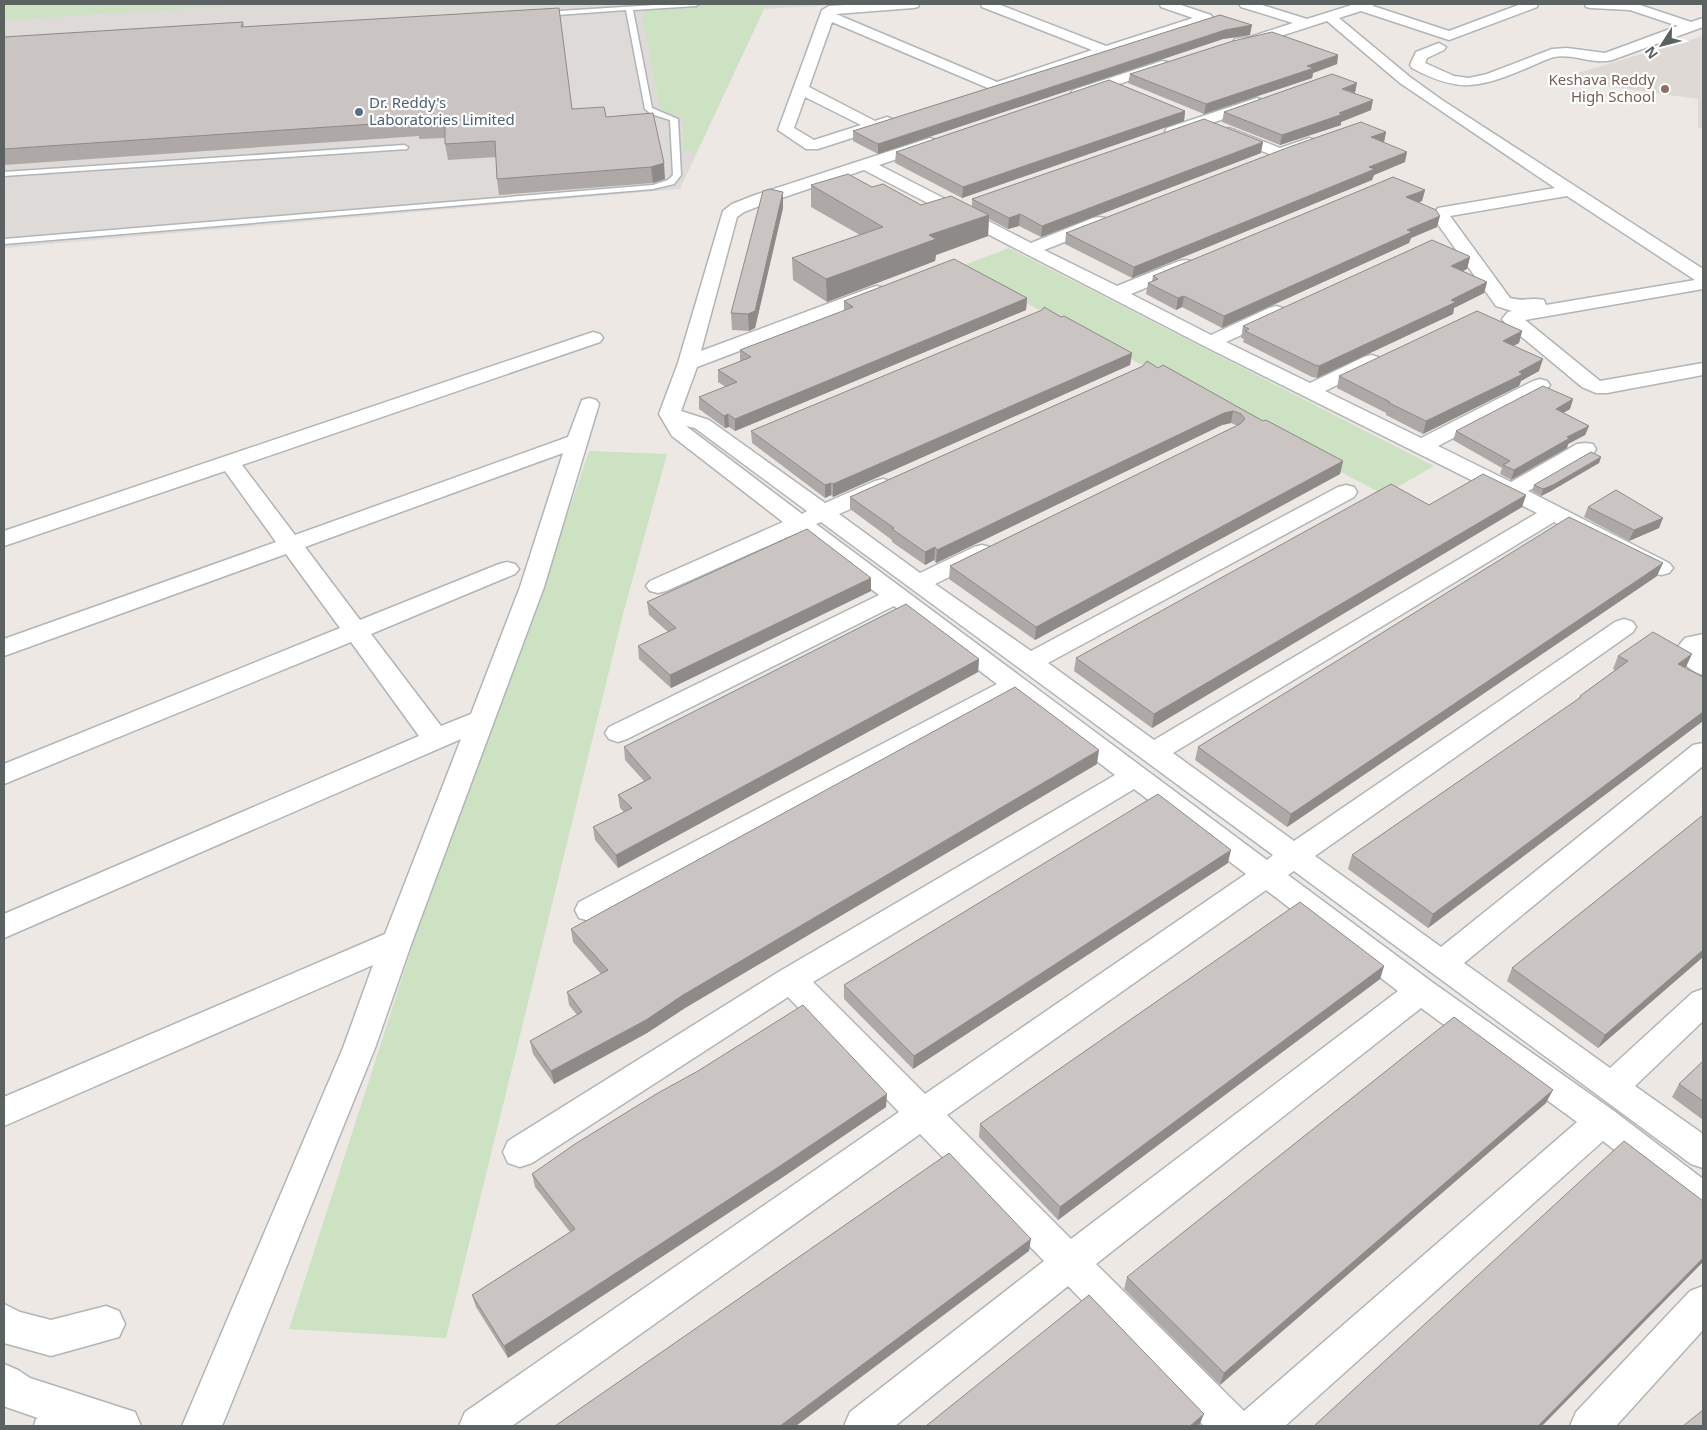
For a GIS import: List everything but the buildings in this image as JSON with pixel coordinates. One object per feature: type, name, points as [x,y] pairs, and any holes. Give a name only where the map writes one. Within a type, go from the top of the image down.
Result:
[{"type":"street","points":[[902,117],[812,146],[786,130],[830,10],[834,8],[913,4]]},
{"type":"street","points":[[987,4],[1106,51]]},
{"type":"street","points":[[977,93],[1206,18],[1166,4]]},
{"type":"street","points":[[1246,4],[1306,23]]},
{"type":"street","points":[[1227,49],[1243,48],[1251,41],[1329,16],[1368,8],[1402,4]]},
{"type":"street","points":[[1368,8],[1449,36],[1532,4]]},
{"type":"street","points":[[1591,4],[1634,5],[1697,24]]},
{"type":"street","points":[[828,15],[995,87]]},
{"type":"street","points":[[1329,16],[1404,80],[1437,104],[1703,277]]},
{"type":"street","points":[[1439,47],[1421,56],[1416,66],[1461,82],[1476,82],[1552,53],[1578,53],[1598,58],[1607,57],[1697,24]]},
{"type":"street","points":[[1064,103],[1120,88],[1176,66]]},
{"type":"street","points":[[801,89],[874,126]]},
{"type":"street","points":[[1155,138],[1275,96]]},
{"type":"street","points":[[1184,114],[1280,154]]},
{"type":"street","points":[[1262,160],[1326,137]]},
{"type":"street","points":[[669,414],[688,363],[728,219],[759,211],[872,167],[942,144]]},
{"type":"street","points":[[872,167],[962,205],[1030,249],[1661,568]]},
{"type":"street","points":[[1570,190],[1444,212],[1441,216],[1503,302],[1510,306],[1519,307],[1660,282]]},
{"type":"street","points":[[1030,249],[1113,217]]},
{"type":"street","points":[[1117,293],[1199,259]]},
{"type":"street","points":[[1703,284],[1515,316],[1512,319],[1596,387],[1606,387],[1703,369]]},
{"type":"street","points":[[688,363],[891,286]]},
{"type":"street","points":[[1682,288],[1703,302]]},
{"type":"street","points":[[1211,342],[1290,306]]},
{"type":"street","points":[[4,539],[593,338]]},
{"type":"street","points":[[1311,390],[1388,353]]},
{"type":"street","points":[[1420,447],[1540,386]]},
{"type":"street","points":[[202,1426],[359,1048],[397,942],[532,587],[589,404]]},
{"type":"street","points":[[669,414],[702,424],[738,439],[824,512],[908,589]]},
{"type":"street","points":[[669,414],[680,432],[798,522],[908,589],[1144,764],[1267,875],[1421,991],[1602,1121],[1703,1199]]},
{"type":"street","points":[[4,648],[577,441]]},
{"type":"street","points":[[1512,491],[1585,450]]},
{"type":"street","points":[[229,462],[436,739]]},
{"type":"street","points":[[658,586],[897,479]]},
{"type":"street","points":[[590,910],[1023,673],[1346,492]]},
{"type":"street","points":[[520,1152],[791,980],[1552,514]]},
{"type":"street","points":[[618,733],[998,544]]},
{"type":"street","points":[[4,775],[508,569]]},
{"type":"street","points":[[479,1426],[922,1114],[1296,856],[1624,626]]},
{"type":"street","points":[[1703,642],[1694,644],[1689,649],[1693,658],[1703,667]]},
{"type":"street","points":[[4,927],[482,719]]},
{"type":"street","points":[[1442,964],[1703,752]]},
{"type":"street","points":[[1144,764],[1296,856],[1703,1153]]},
{"type":"street","points":[[4,1112],[397,942]]},
{"type":"street","points":[[791,980],[1231,1426]]},
{"type":"street","points":[[864,1426],[1070,1262],[1421,991]]},
{"type":"street","points":[[1613,1086],[1703,1002]]},
{"type":"street","points":[[1256,1426],[1602,1121]]},
{"type":"street","points":[[1590,1426],[1703,1303]]},
{"type":"street","points":[[4,1322],[9,1327],[52,1338],[106,1324]]},
{"type":"street","points":[[4,1383],[58,1418],[121,1426]]},
{"type":"lane","points":[[532,14],[696,4]]},
{"type":"lane","points":[[4,242],[653,187],[671,182],[677,175],[674,119],[666,115],[653,113],[649,109],[629,8]]},
{"type":"lane","points":[[4,174],[404,146]]},
{"type":"shaded area","name":"Dr. Reddy's Laboratories Limited","points":[[4,4],[854,4],[764,9],[680,189],[4,248]]},
{"type":"shaded area","name":"Keshava Reddy High School","points":[[1703,36],[1703,130],[1698,127],[1698,99],[1557,79]]},
{"type":"green space","points":[[4,4],[256,4],[4,20]]},
{"type":"green space","points":[[716,4],[761,4],[764,9],[696,153],[684,151],[683,119],[660,107],[642,15],[644,10],[648,9]]},
{"type":"green space","points":[[1009,248],[1434,466],[1384,495],[959,267]]},
{"type":"green space","points":[[589,451],[667,454],[623,614],[446,1338],[289,1329],[420,922],[535,610]]},
{"type":"place","name":"Keshava Reddy High School","points":[[1665,89]]},
{"type":"place","name":"Dr. Reddy's Laboratories Limited","points":[[359,112]]}]
